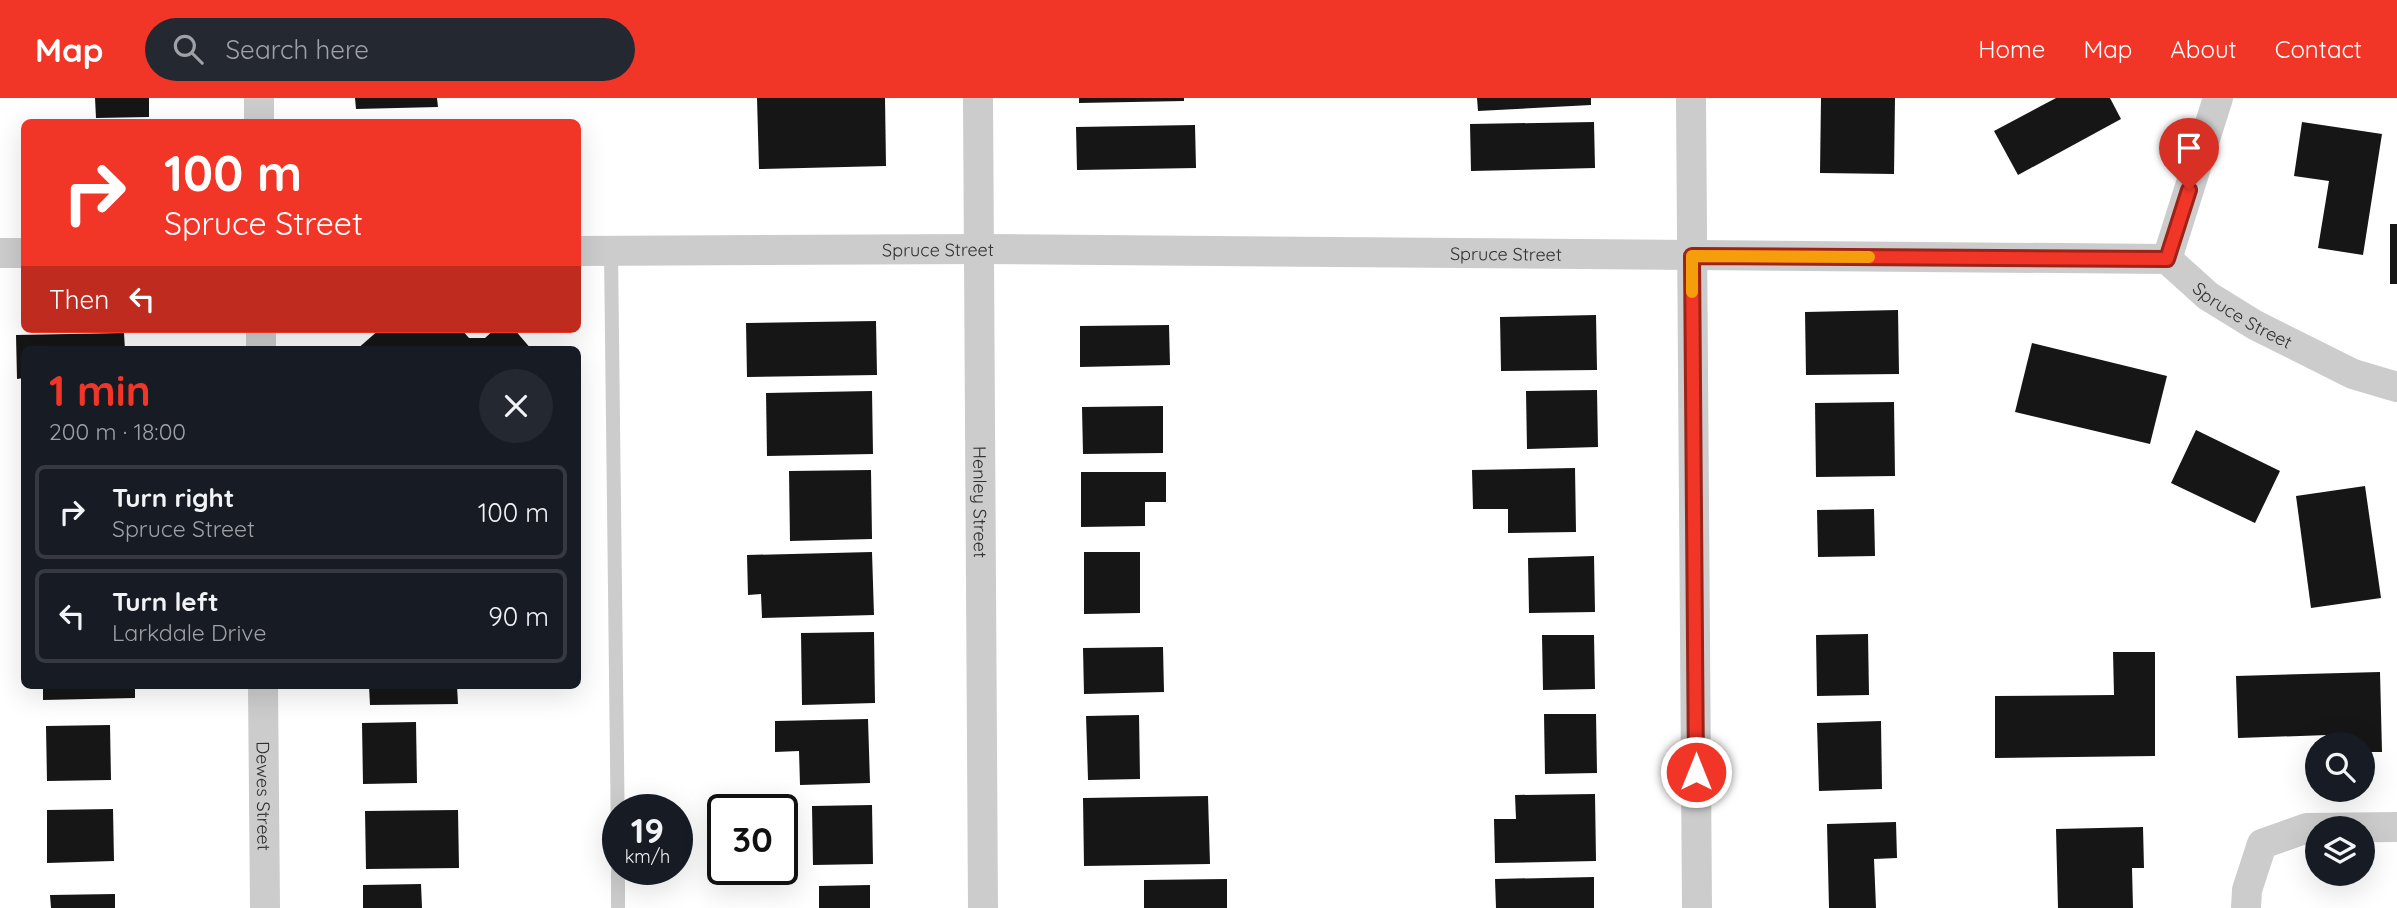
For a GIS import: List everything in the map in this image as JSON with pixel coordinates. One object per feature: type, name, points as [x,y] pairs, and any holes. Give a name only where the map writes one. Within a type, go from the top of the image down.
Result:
[{"type":"street","points":[[259,98],[259,119]]},
{"type":"street","name":"Henley Street","points":[[978,98],[983,908]]},
{"type":"street","points":[[1691,98],[1696,908]]},
{"type":"street","points":[[2167,259],[2218,98]]},
{"type":"street","name":"Spruce Street","points":[[581,251],[979,249],[2167,259],[2208,296],[2255,325],[2353,374],[2397,387]]},
{"type":"street","points":[[0,253],[21,253]]},
{"type":"street","name":"Dewes Street","points":[[263,689],[265,908]]},
{"type":"street","points":[[2246,908],[2247,890],[2262,844],[2307,828],[2397,827]]},
{"type":"lane","points":[[611,251],[617,794]]},
{"type":"lane","points":[[618,885],[618,908]]},
{"type":"building","points":[[95,98],[149,98],[149,117],[96,118]]},
{"type":"building","points":[[355,98],[437,98],[438,107],[356,109]]},
{"type":"building","points":[[757,98],[885,98],[886,166],[759,169]]},
{"type":"building","points":[[1079,98],[1184,98],[1184,101],[1079,103]]},
{"type":"building","points":[[1477,98],[1591,98],[1591,105],[1478,111]]},
{"type":"building","points":[[1821,98],[1895,98],[1894,174],[1820,173]]},
{"type":"building","points":[[2056,98],[2110,98],[2121,119],[2018,175],[1994,131]]},
{"type":"building","points":[[1594,122],[1595,168],[1471,171],[1470,124]]},
{"type":"building","points":[[2302,122],[2382,134],[2363,255],[2318,248],[2329,181],[2294,176]]},
{"type":"building","points":[[1195,125],[1196,168],[1077,170],[1076,127]]},
{"type":"building","points":[[2390,224],[2397,224],[2397,284],[2390,284]]},
{"type":"building","points":[[1898,310],[1899,374],[1806,375],[1805,312]]},
{"type":"building","points":[[1596,315],[1597,370],[1501,371],[1500,317]]},
{"type":"building","points":[[876,321],[877,375],[747,377],[746,323]]},
{"type":"building","points":[[1169,325],[1170,365],[1080,367],[1080,326]]},
{"type":"building","points":[[124,333],[125,346],[21,346],[21,378],[17,379],[16,335]]},
{"type":"building","points":[[375,333],[465,333],[469,338],[485,338],[491,333],[517,333],[529,346],[361,346]]},
{"type":"building","points":[[2032,343],[2167,376],[2150,444],[2015,412]]},
{"type":"building","points":[[1597,390],[1598,447],[1527,449],[1526,391]]},
{"type":"building","points":[[872,391],[873,454],[767,456],[766,393]]},
{"type":"building","points":[[1894,402],[1895,476],[1816,477],[1815,403]]},
{"type":"building","points":[[1163,406],[1163,453],[1083,454],[1082,407]]},
{"type":"building","points":[[2196,430],[2280,471],[2255,523],[2171,483]]},
{"type":"building","points":[[1575,468],[1576,532],[1508,533],[1508,509],[1473,509],[1472,470]]},
{"type":"building","points":[[871,470],[872,539],[790,541],[789,471]]},
{"type":"building","points":[[1081,472],[1166,472],[1166,502],[1145,502],[1145,526],[1081,527]]},
{"type":"building","points":[[2365,486],[2381,598],[2311,608],[2296,496]]},
{"type":"building","points":[[1874,509],[1875,556],[1818,557],[1817,510]]},
{"type":"building","points":[[872,552],[874,615],[762,618],[761,594],[748,595],[747,555]]},
{"type":"building","points":[[1084,552],[1140,552],[1140,613],[1084,614]]},
{"type":"building","points":[[1594,556],[1595,612],[1529,613],[1528,558]]},
{"type":"building","points":[[874,632],[875,703],[802,705],[801,633]]},
{"type":"building","points":[[1868,634],[1869,695],[1817,696],[1816,635]]},
{"type":"building","points":[[1542,635],[1594,635],[1595,689],[1543,690]]},
{"type":"building","points":[[1163,647],[1164,692],[1084,694],[1083,648]]},
{"type":"building","points":[[2113,652],[2155,652],[2155,756],[1995,758],[1995,696],[2114,695]]},
{"type":"building","points":[[2380,672],[2382,752],[2375,752],[2375,732],[2305,732],[2305,736],[2238,738],[2236,676]]},
{"type":"building","points":[[43,689],[135,689],[135,698],[43,700]]},
{"type":"building","points":[[369,689],[457,689],[458,704],[370,705]]},
{"type":"building","points":[[1544,714],[1596,714],[1597,773],[1545,774]]},
{"type":"building","points":[[1139,715],[1140,779],[1088,780],[1086,716]]},
{"type":"building","points":[[868,719],[870,783],[800,785],[799,751],[775,752],[775,721]]},
{"type":"building","points":[[1881,721],[1882,789],[1819,791],[1817,723]]},
{"type":"building","points":[[416,722],[417,783],[363,784],[362,723]]},
{"type":"building","points":[[110,725],[111,780],[47,781],[46,726]]},
{"type":"building","points":[[1595,794],[1596,861],[1495,863],[1494,819],[1516,819],[1515,795]]},
{"type":"building","points":[[1208,796],[1210,864],[1084,866],[1083,798]]},
{"type":"building","points":[[872,805],[873,864],[813,865],[812,806]]},
{"type":"building","points":[[113,809],[114,861],[47,863],[47,810]]},
{"type":"building","points":[[458,810],[459,868],[366,869],[365,811]]},
{"type":"building","points":[[1896,822],[1897,858],[1874,859],[1876,908],[1829,908],[1827,824]]},
{"type":"building","points":[[2143,827],[2144,868],[2132,868],[2133,908],[2058,908],[2056,829]]},
{"type":"building","points":[[1594,877],[1594,908],[1496,908],[1495,879]]},
{"type":"building","points":[[1227,879],[1227,908],[1144,908],[1144,880]]},
{"type":"building","points":[[421,884],[422,908],[363,908],[363,885]]},
{"type":"building","points":[[870,885],[870,908],[819,908],[819,886]]},
{"type":"building","points":[[115,894],[115,908],[51,908],[50,895]]},
{"type":"slow traffic","points":[[1692,292],[1692,256],[1869,257]]},
{"type":"route","points":[[1696,772],[1692,256],[2167,259],[2189,190]]}]
